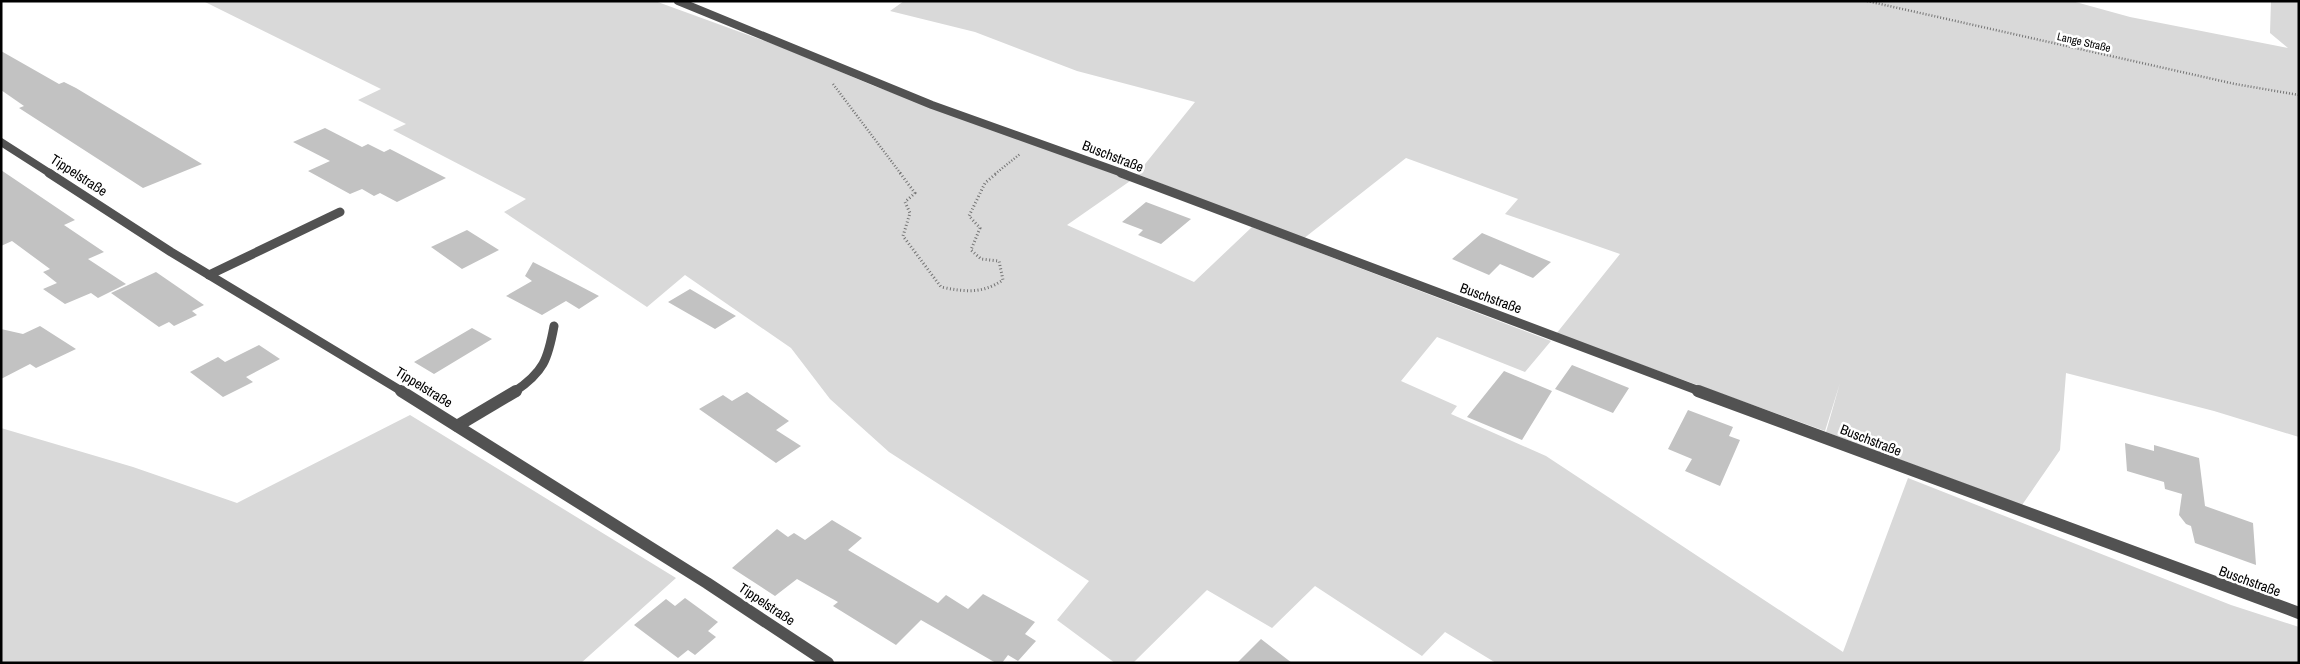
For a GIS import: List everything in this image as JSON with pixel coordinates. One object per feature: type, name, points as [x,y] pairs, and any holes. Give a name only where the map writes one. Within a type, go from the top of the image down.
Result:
[{"type":"street","name":"Buschstraße","points":[[678,1],[932,104],[1036,141],[1943,483],[2299,613]]},
{"type":"street","name":"Tippelstraße","points":[[1,142],[209,274],[708,583],[828,663]]},
{"type":"street","points":[[209,274],[340,212]]},
{"type":"street","points":[[457,426],[521,387],[536,375],[547,360],[554,326]]},
{"type":"path","name":"Lange Straße","points":[[1867,1],[2211,79],[2299,94]]},
{"type":"path","points":[[823,60],[838,94],[865,125],[876,144],[903,175],[915,193],[905,202],[910,213],[904,236],[941,287],[963,292],[989,290],[1003,280],[999,261],[981,259],[971,250],[980,228],[969,216],[985,183],[1036,141]]},
{"type":"shaded area","points":[[203,1],[655,1],[784,48],[874,86],[1133,179],[1067,225],[1194,282],[1252,227],[1551,341],[1525,372],[1437,337],[1401,381],[1457,406],[1451,414],[1546,456],[1843,652],[1908,478],[2231,605],[2299,627],[2299,663],[1496,663],[1445,632],[1422,656],[1315,586],[1272,628],[1207,590],[1133,663],[1115,663],[1057,620],[1089,581],[889,452],[830,399],[791,348],[685,275],[647,307],[504,212],[526,199],[393,130],[406,124],[358,100],[381,89]]},
{"type":"shaded area","points":[[904,1],[2072,1],[2130,17],[2288,48],[2270,33],[2271,1],[2299,1],[2299,437],[2214,411],[2066,373],[2060,450],[2022,505],[1826,432],[1840,383],[1825,431],[1556,334],[1620,254],[1505,214],[1518,199],[1406,158],[1303,239],[1137,174],[1195,102],[1077,71],[975,32],[890,11]]},
{"type":"shaded area","points":[[410,415],[676,578],[581,663],[1,663],[1,428],[133,467],[237,503]]},
{"type":"building","points":[[1,51],[59,84],[64,82],[76,88],[202,164],[143,188],[19,108],[24,106],[1,90]]},
{"type":"building","points":[[325,128],[362,147],[368,144],[384,152],[390,149],[446,178],[397,202],[380,193],[374,196],[362,189],[350,194],[308,171],[330,161],[293,142]]},
{"type":"building","points":[[1,170],[75,220],[64,225],[104,252],[88,259],[126,284],[98,298],[91,293],[65,304],[43,289],[57,283],[43,272],[50,269],[12,241],[1,246]]},
{"type":"building","points":[[1146,202],[1191,219],[1161,244],[1138,235],[1143,230],[1122,222]]},
{"type":"building","points":[[467,230],[499,250],[462,269],[431,247]]},
{"type":"building","points":[[1482,233],[1551,262],[1533,278],[1500,264],[1489,275],[1452,259]]},
{"type":"building","points":[[533,262],[599,296],[579,309],[566,301],[542,315],[506,296],[532,281],[525,276]]},
{"type":"building","points":[[156,272],[204,305],[192,311],[197,315],[174,326],[169,322],[159,327],[111,293]]},
{"type":"building","points":[[690,289],[736,316],[715,329],[668,302]]},
{"type":"building","points":[[40,326],[76,349],[36,368],[30,364],[1,379],[1,329],[23,334]]},
{"type":"building","points":[[472,328],[492,339],[434,374],[414,362]]},
{"type":"building","points":[[259,345],[280,359],[246,377],[253,382],[223,397],[190,372],[218,357],[225,362]]},
{"type":"building","points":[[1572,365],[1629,388],[1613,413],[1555,389]]},
{"type":"building","points":[[1504,371],[1552,391],[1522,440],[1467,417]]},
{"type":"building","points":[[747,392],[789,421],[776,430],[801,446],[776,463],[699,409],[723,395],[732,401]]},
{"type":"building","points":[[1688,410],[1733,427],[1729,436],[1740,440],[1720,486],[1685,471],[1692,459],[1668,449]]},
{"type":"building","points":[[2125,443],[2154,451],[2154,445],[2199,458],[2205,506],[2253,523],[2256,565],[2195,543],[2191,526],[2186,524],[2179,515],[2182,494],[2165,489],[2164,482],[2127,471]]},
{"type":"building","points":[[832,520],[862,538],[848,550],[938,603],[946,595],[968,609],[983,594],[1035,622],[1025,634],[1036,641],[1018,661],[1008,655],[1002,663],[996,663],[921,620],[896,645],[833,606],[838,602],[797,579],[775,596],[732,568],[777,529],[788,537],[794,533],[805,540]]},
{"type":"building","points":[[685,598],[718,622],[708,631],[716,637],[695,655],[688,650],[678,658],[634,625],[666,599],[675,606]]},
{"type":"building","points":[[1261,639],[1292,663],[1237,663]]}]
